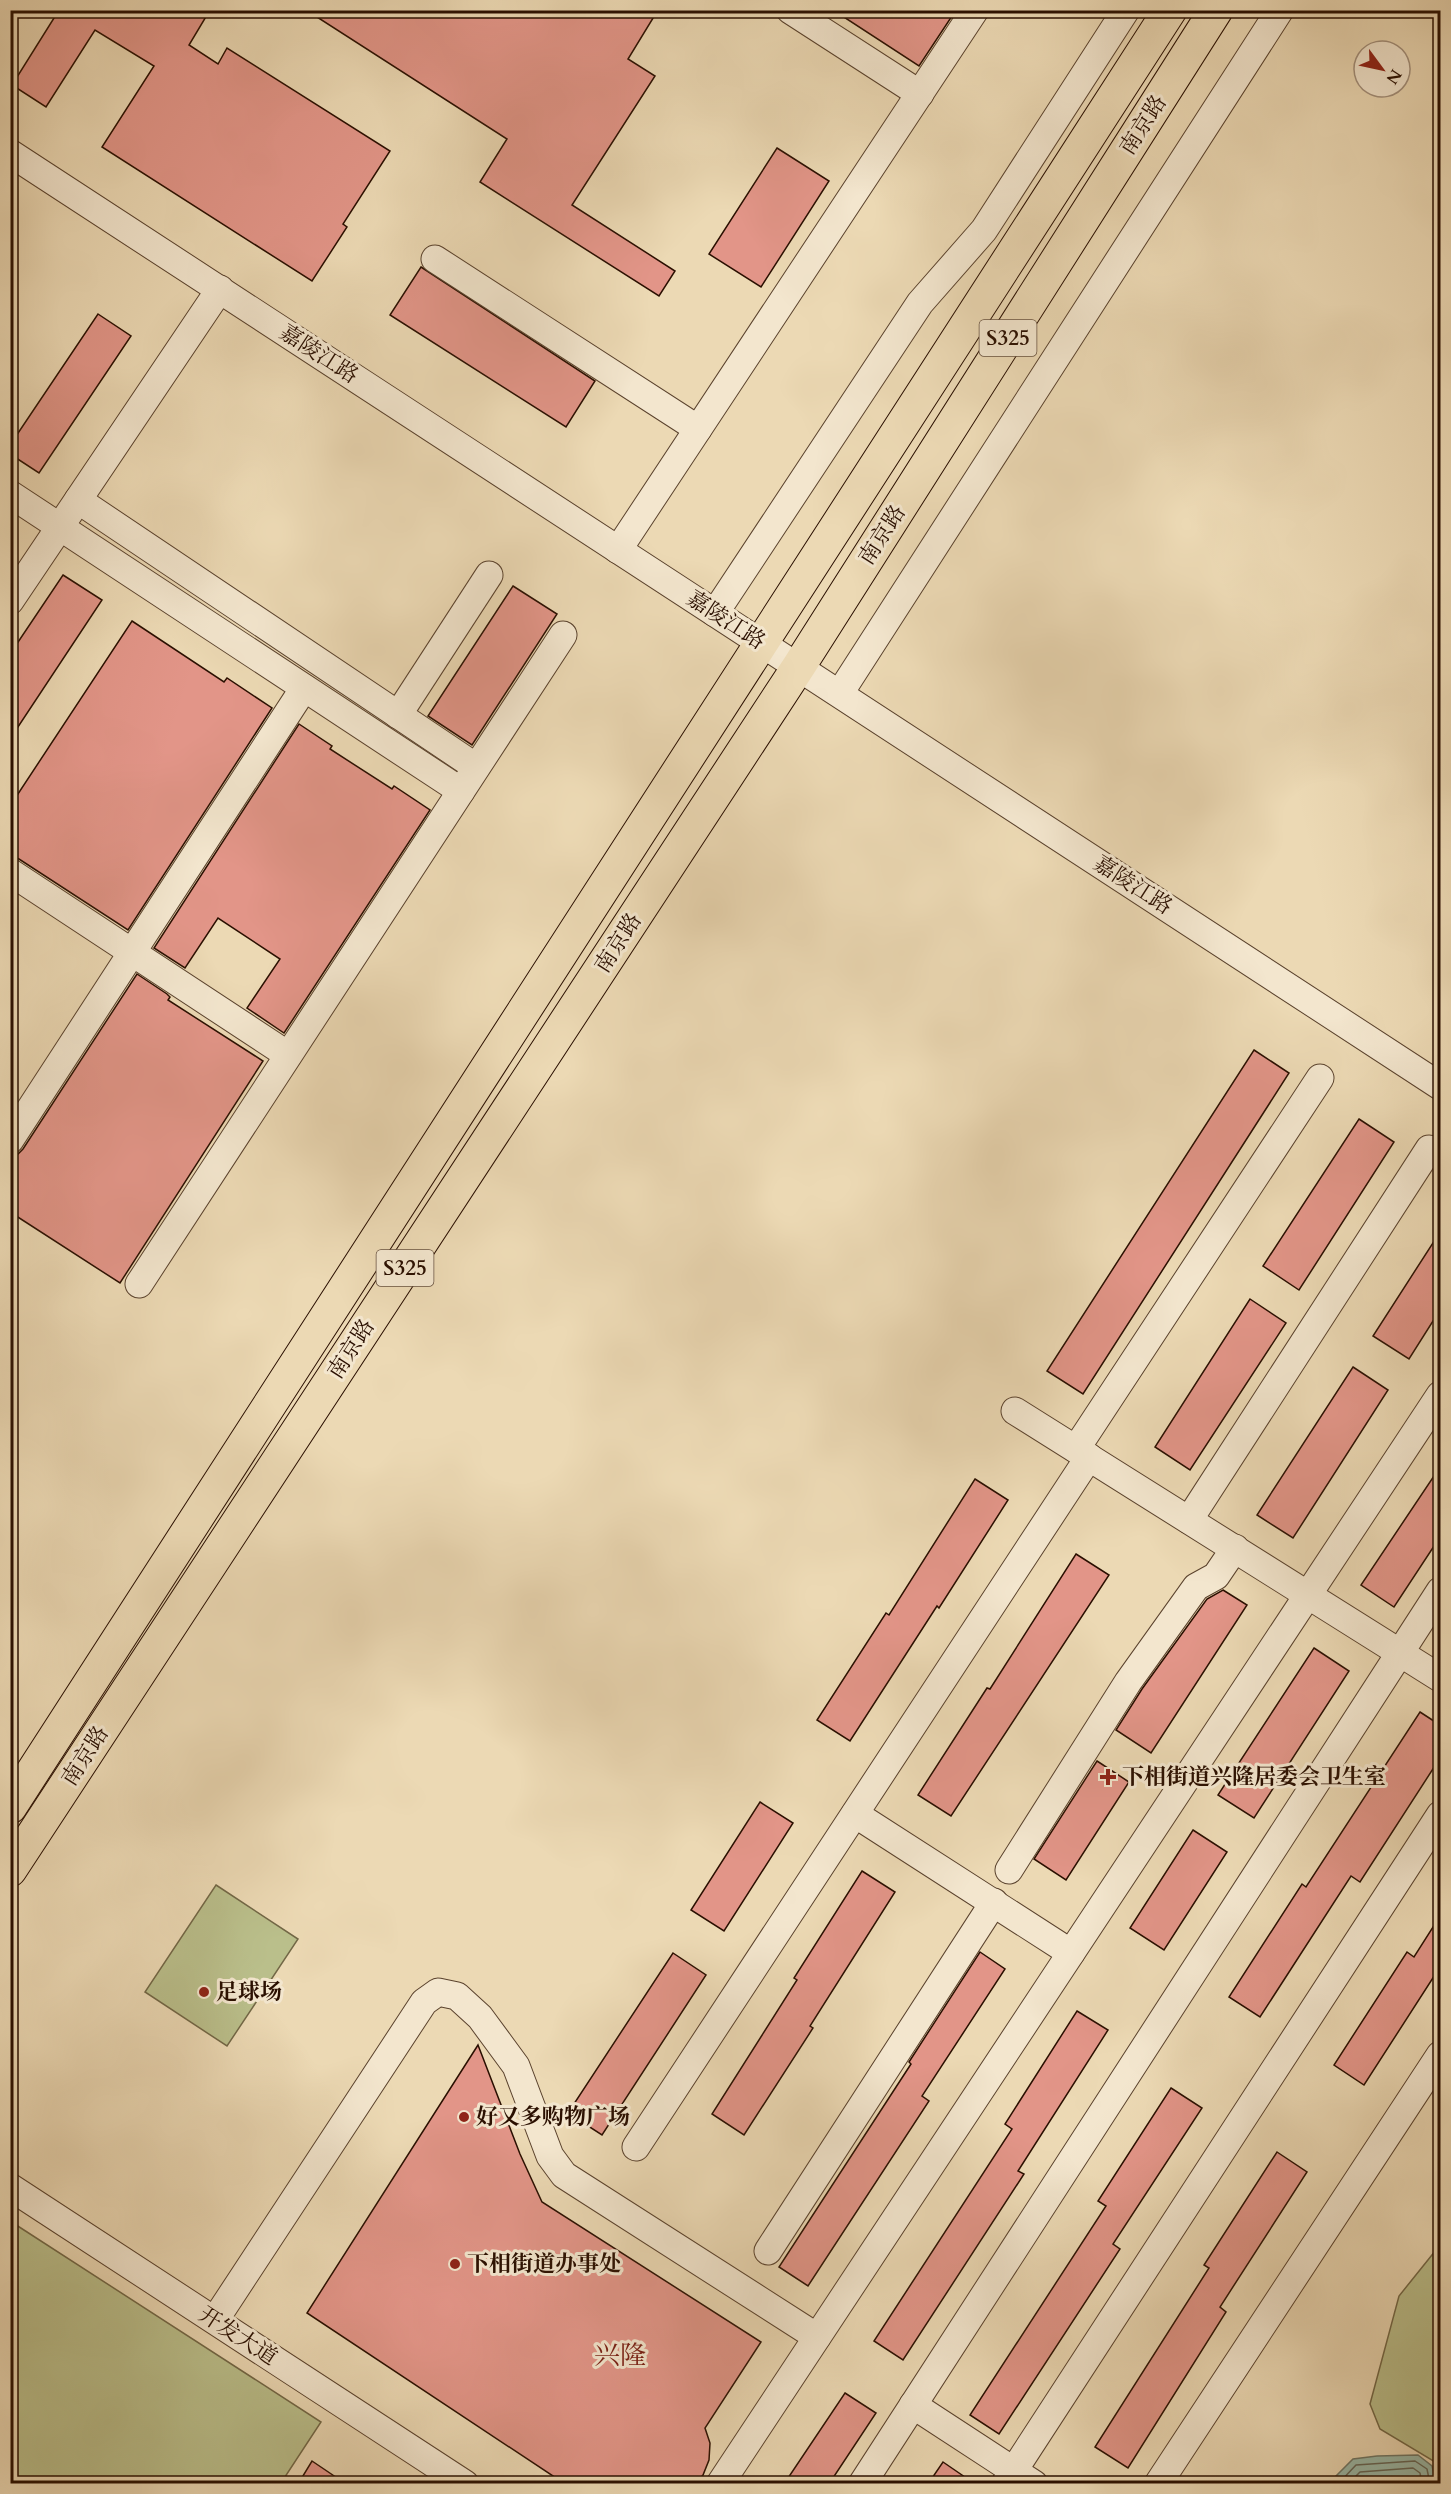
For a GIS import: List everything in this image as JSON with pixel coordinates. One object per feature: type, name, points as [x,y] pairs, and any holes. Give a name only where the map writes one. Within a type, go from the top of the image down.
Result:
[{"type":"main road","name":"南京路","points":[[10,1807],[763,644],[1170,10]]},
{"type":"main road","name":"南京路","points":[[10,1870],[799,666],[1216,10]]},
{"type":"street","points":[[790,10],[920,94]]},
{"type":"street","points":[[618,550],[975,10]]},
{"type":"street","points":[[715,613],[920,303],[984,230],[1126,10]]},
{"type":"street","points":[[840,693],[1280,10]]},
{"type":"street","name":"嘉陵江路","points":[[10,153],[1440,1086]]},
{"type":"street","points":[[435,259],[698,429]]},
{"type":"street","points":[[10,601],[220,289]]},
{"type":"street","points":[[10,494],[461,791]]},
{"type":"street","points":[[78,500],[476,767]]},
{"type":"street","points":[[398,715],[489,575]]},
{"type":"street","points":[[139,1284],[563,635]]},
{"type":"street","points":[[10,1140],[304,688]]},
{"type":"street","points":[[10,872],[288,1055]]},
{"type":"street","points":[[636,2147],[855,1814],[1320,1078]]},
{"type":"street","points":[[1190,1520],[1429,1149]]},
{"type":"street","points":[[720,2484],[1440,1395]]},
{"type":"street","points":[[1016,1411],[1440,1677]]},
{"type":"street","points":[[1010,1870],[1128,1682],[1196,1587],[1216,1576],[1234,1548]]},
{"type":"street","points":[[862,2484],[1440,1591]]},
{"type":"street","points":[[855,1814],[1071,1953]]},
{"type":"street","points":[[913,2405],[1017,2479],[1440,1815]]},
{"type":"street","points":[[768,2251],[994,1902]]},
{"type":"street","points":[[215,2320],[424,2002],[438,1992],[457,1996],[480,2018],[516,2066],[550,2156],[564,2175],[817,2337]]},
{"type":"street","points":[[1158,2484],[1440,2055]]},
{"type":"street","name":"开发大道","points":[[10,2187],[465,2484]]},
{"type":"green space","points":[[216,1885],[298,1939],[227,2046],[145,1992]]},
{"type":"green space","points":[[10,2221],[321,2422],[281,2483],[11,2483]]},
{"type":"green space","points":[[1440,2245],[1440,2465],[1380,2429],[1370,2404],[1399,2296]]},
{"type":"water","points":[[1418,2455],[1432,2466],[1436,2483],[1329,2483],[1353,2459]]},
{"type":"building","points":[[59,10],[210,10],[189,45],[218,64],[227,48],[390,151],[343,224],[347,227],[312,281],[102,147],[154,66],[95,30],[46,107],[12,85]]},
{"type":"building","points":[[306,10],[658,10],[628,59],[655,76],[572,205],[675,271],[659,296],[480,182],[507,139]]},
{"type":"building","points":[[833,10],[956,10],[919,66]]},
{"type":"building","points":[[777,148],[829,181],[761,287],[709,254]]},
{"type":"building","points":[[421,267],[595,381],[566,427],[390,315]]},
{"type":"building","points":[[98,314],[131,336],[39,473],[10,454],[10,445]]},
{"type":"building","points":[[63,575],[102,600],[10,739],[10,654]]},
{"type":"building","points":[[513,586],[557,614],[472,745],[428,716]]},
{"type":"building","points":[[132,621],[224,682],[227,678],[272,708],[128,930],[19,859],[10,856],[10,806]]},
{"type":"building","points":[[299,724],[332,746],[330,749],[392,789],[394,786],[430,810],[284,1033],[247,1008],[280,959],[218,918],[185,968],[154,948]]},
{"type":"building","points":[[137,974],[167,994],[170,997],[168,1000],[263,1061],[120,1283],[10,1212],[10,1156],[18,1154],[23,1149]]},
{"type":"building","points":[[1254,1050],[1289,1073],[1083,1394],[1047,1371]]},
{"type":"building","points":[[1359,1119],[1394,1142],[1299,1290],[1263,1266]]},
{"type":"building","points":[[1440,1232],[1440,1310],[1409,1359],[1373,1336]]},
{"type":"building","points":[[1250,1299],[1286,1323],[1190,1470],[1155,1447]]},
{"type":"building","points":[[1353,1367],[1388,1390],[1293,1538],[1257,1515]]},
{"type":"building","points":[[1440,1467],[1440,1537],[1394,1607],[1361,1585]]},
{"type":"building","points":[[975,1479],[1008,1500],[850,1741],[817,1720],[886,1613],[889,1615]]},
{"type":"building","points":[[1076,1554],[1109,1575],[951,1816],[918,1795],[987,1688],[990,1689]]},
{"type":"building","points":[[1223,1590],[1247,1605],[1151,1753],[1116,1730],[1142,1689],[1207,1599]]},
{"type":"building","points":[[1314,1648],[1349,1671],[1254,1818],[1218,1795]]},
{"type":"building","points":[[1420,1712],[1440,1725],[1440,1758],[1360,1882],[1351,1876],[1260,2017],[1229,1997],[1302,1884],[1306,1887]]},
{"type":"building","points":[[1097,1761],[1129,1782],[1066,1880],[1034,1859]]},
{"type":"building","points":[[760,1802],[793,1823],[724,1931],[691,1910]]},
{"type":"building","points":[[1193,1830],[1227,1852],[1164,1950],[1130,1928]]},
{"type":"building","points":[[862,1871],[895,1892],[810,2026],[813,2028],[744,2135],[712,2114],[797,1980],[794,1978]]},
{"type":"building","points":[[1440,1916],[1440,1967],[1364,2085],[1334,2065],[1407,1952],[1414,1957]]},
{"type":"building","points":[[980,1952],[1005,1969],[922,2096],[929,2101],[808,2286],[779,2267],[911,2064],[909,2062]]},
{"type":"building","points":[[673,1953],[706,1975],[602,2135],[568,2113]]},
{"type":"building","points":[[1077,2011],[1108,2030],[1018,2171],[1024,2174],[903,2360],[874,2341],[1012,2129],[1005,2124]]},
{"type":"building","points":[[478,2045],[520,2154],[542,2202],[761,2342],[705,2428],[710,2443],[709,2460],[703,2475],[695,2484],[565,2484],[307,2313]]},
{"type":"building","points":[[1171,2088],[1202,2108],[1113,2244],[1120,2249],[999,2434],[970,2415],[1106,2206],[1098,2201]]},
{"type":"building","points":[[1277,2152],[1307,2172],[1220,2307],[1226,2312],[1128,2468],[1095,2447],[1209,2268],[1204,2265]]},
{"type":"building","points":[[845,2393],[876,2413],[829,2484],[784,2484]]},
{"type":"building","points":[[312,2461],[346,2484],[298,2484]]},
{"type":"building","points":[[943,2462],[975,2484],[928,2484]]},
{"type":"place","name":"下相街道兴隆居委会卫生室","points":[[1108,1777]]},
{"type":"place","name":"足球场","points":[[204,1992]]},
{"type":"place","name":"好又多购物广场","points":[[464,2117]]},
{"type":"place","name":"下相街道办事处","points":[[455,2264]]},
{"type":"district","name":"兴隆","points":[[620,2355]]}]
